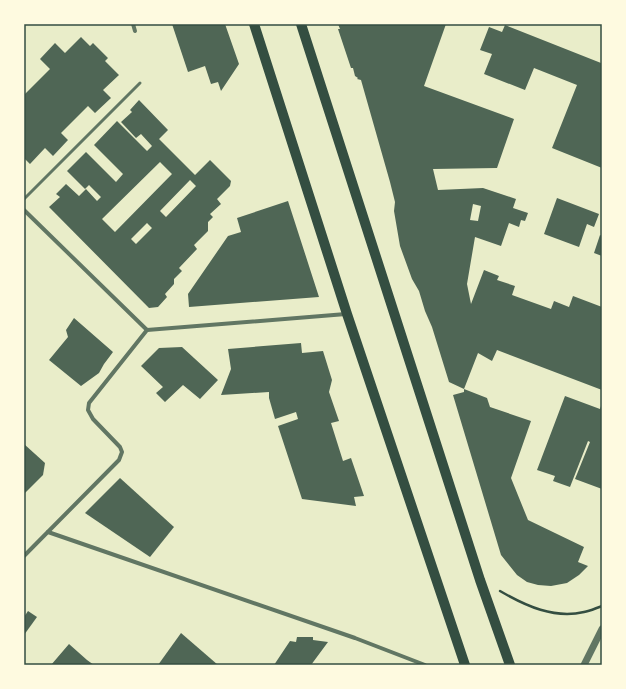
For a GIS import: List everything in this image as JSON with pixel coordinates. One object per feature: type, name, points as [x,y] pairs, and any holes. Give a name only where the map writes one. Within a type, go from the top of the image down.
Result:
[{"type":"main road","points":[[254,24],[347,314],[465,665]]},
{"type":"main road","points":[[301,24],[480,580],[510,665]]},
{"type":"street","points":[[133,24],[135,31]]},
{"type":"street","points":[[24,210],[147,330]]},
{"type":"street","points":[[24,556],[118,460],[122,452],[120,447],[93,419],[88,410],[89,403],[147,330],[347,314]]},
{"type":"street","points":[[48,532],[355,638],[426,665]]},
{"type":"street","points":[[584,665],[602,629]]},
{"type":"lane","points":[[24,199],[140,83]]},
{"type":"path","points":[[480,580],[516,600],[539,610],[560,614],[584,613],[602,606]]},
{"type":"building","points":[[172,24],[225,24],[239,64],[221,91],[218,82],[211,84],[205,66],[188,72]]},
{"type":"building","points":[[338,24],[446,24],[424,86],[514,119],[497,168],[433,169],[438,190],[483,188],[516,199],[513,208],[528,213],[525,221],[521,220],[519,227],[509,223],[501,246],[475,237],[467,284],[471,304],[484,270],[499,276],[497,280],[515,286],[512,295],[551,309],[554,301],[569,307],[573,296],[602,307],[602,390],[497,350],[492,361],[478,353],[464,389],[449,382],[432,327],[400,246],[394,211],[395,202],[390,182],[361,80],[357,79],[358,78],[355,76],[353,68],[351,68],[338,29],[340,29]],"holes":[[[473,204],[481,206],[478,221],[470,220]]]},
{"type":"building","points":[[505,25],[601,63],[602,61],[602,168],[552,148],[577,85],[534,68],[525,90],[484,74],[492,54],[480,50],[489,27],[502,32]]},
{"type":"building","points":[[81,37],[90,46],[93,43],[108,58],[105,61],[119,75],[103,90],[111,98],[95,113],[88,106],[61,133],[68,140],[53,156],[45,148],[30,164],[24,158],[24,95],[50,69],[40,59],[55,43],[65,53]]},
{"type":"building","points":[[139,100],[168,130],[159,139],[195,175],[210,160],[231,181],[230,186],[217,199],[221,204],[210,214],[213,217],[208,222],[208,231],[194,245],[197,249],[179,268],[182,271],[174,279],[174,284],[165,294],[167,297],[158,307],[149,308],[49,207],[60,197],[56,194],[66,184],[79,196],[86,189],[97,201],[101,197],[89,185],[85,189],[67,171],[86,152],[116,182],[123,174],[94,145],[117,121],[147,151],[152,146],[141,134],[136,138],[121,122],[132,112],[130,110]],"holes":[[[160,162],[172,174],[115,232],[102,219]],[[190,180],[196,186],[166,217],[160,211]],[[147,223],[152,228],[136,244],[131,239]]]},
{"type":"building","points":[[557,198],[599,214],[594,227],[587,224],[579,247],[544,234]]},
{"type":"building","points":[[288,201],[319,297],[189,307],[188,294],[228,236],[241,232],[237,218]]},
{"type":"building","points":[[600,235],[602,236],[602,256],[594,253]]},
{"type":"building","points":[[74,318],[113,352],[99,373],[81,386],[49,360],[68,337],[66,330]]},
{"type":"building","points":[[301,343],[302,353],[323,351],[332,380],[329,392],[339,421],[331,423],[343,461],[351,458],[364,496],[354,497],[356,506],[302,499],[278,426],[298,419],[296,412],[275,419],[269,398],[269,392],[221,395],[231,369],[228,349]]},
{"type":"building","points":[[182,347],[218,380],[200,399],[183,385],[165,402],[156,393],[163,387],[141,366],[159,348]]},
{"type":"building","points":[[464,389],[487,398],[490,407],[531,421],[511,478],[528,520],[584,547],[578,562],[588,566],[579,575],[567,583],[551,586],[527,582],[517,575],[501,555],[453,395],[464,392]]},
{"type":"building","points":[[565,396],[600,409],[602,403],[602,489],[575,479],[590,442],[588,441],[570,487],[553,481],[555,476],[537,470]]},
{"type":"building","points":[[24,444],[45,463],[43,475],[24,494]]},
{"type":"building","points":[[120,478],[174,527],[150,557],[85,513]]},
{"type":"building","points":[[28,611],[37,617],[24,635],[24,617]]},
{"type":"building","points":[[181,633],[218,665],[158,665]]},
{"type":"building","points":[[297,637],[313,637],[313,640],[328,642],[311,665],[274,665],[290,641],[296,642]]},
{"type":"building","points":[[69,644],[87,660],[94,665],[51,665]]}]
